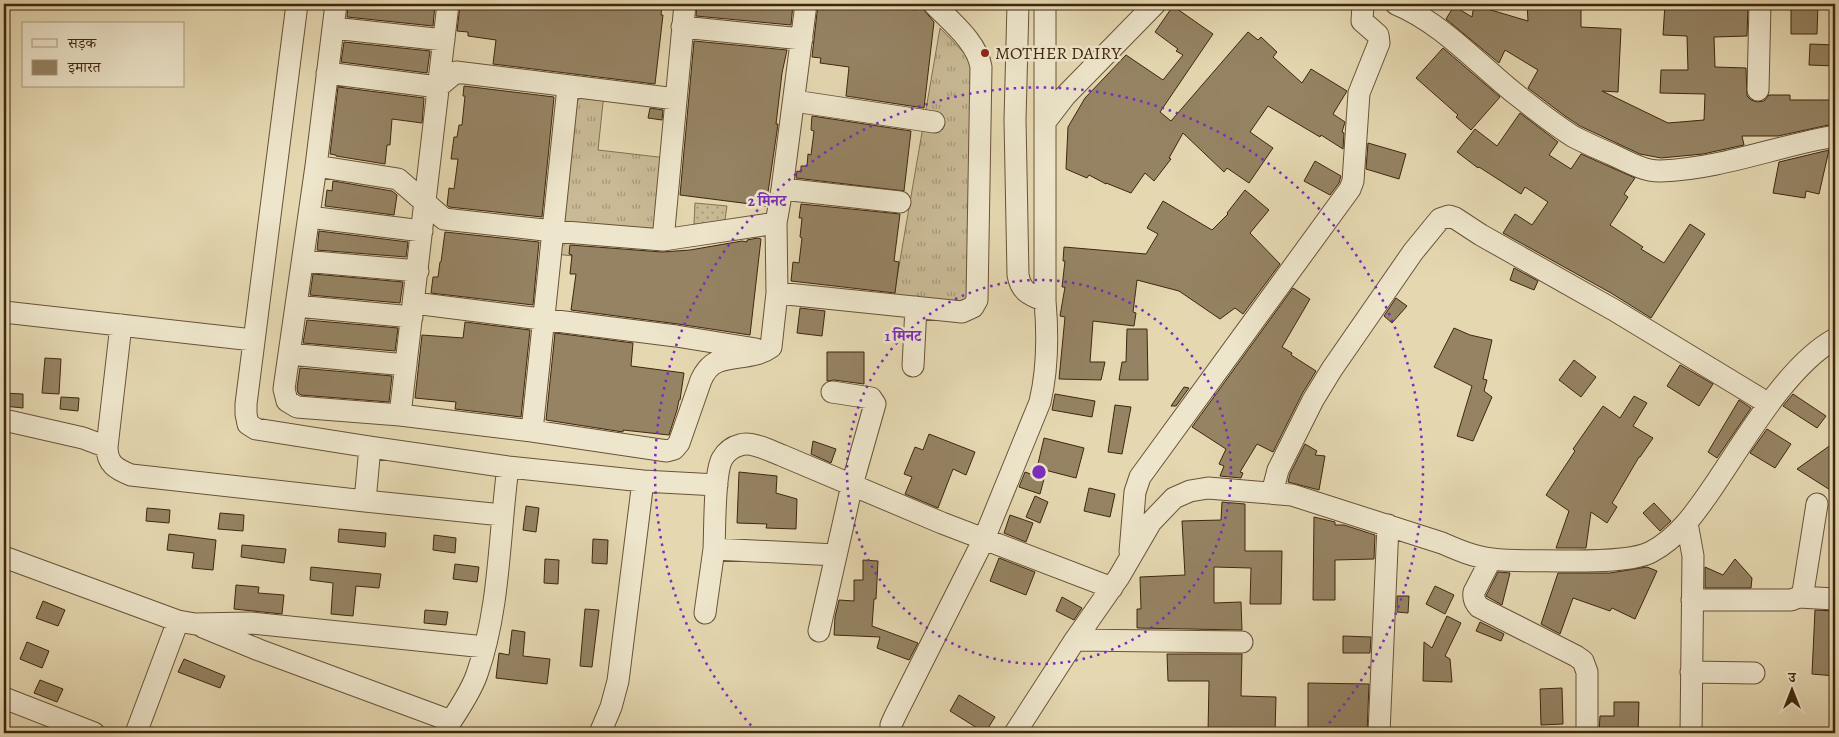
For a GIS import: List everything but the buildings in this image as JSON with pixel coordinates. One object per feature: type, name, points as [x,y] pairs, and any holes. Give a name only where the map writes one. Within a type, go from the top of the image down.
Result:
[{"type":"street","points":[[297,4],[253,340],[246,404],[248,424],[256,429],[508,467],[643,481],[717,485]]},
{"type":"street","points":[[336,4],[316,166],[284,389],[287,401],[297,407],[400,415],[532,431],[667,451],[674,449],[679,443],[705,372],[716,362],[766,351],[771,347],[777,293],[776,223],[806,4]]},
{"type":"street","points":[[400,415],[448,4]]},
{"type":"street","points":[[663,240],[685,4]]},
{"type":"street","points":[[777,293],[962,312],[973,307],[977,300],[980,58],[970,43],[934,4]]},
{"type":"street","points":[[1018,4],[1016,134],[1018,275],[1024,290],[1045,301]]},
{"type":"street","points":[[891,733],[891,725],[895,716],[984,539],[1040,402],[1047,352],[1045,301],[1044,4]]},
{"type":"street","points":[[1016,134],[1045,129],[1071,90],[1155,4]]},
{"type":"street","points":[[1130,557],[1135,492],[1140,477],[1350,188],[1353,180],[1359,93],[1379,43],[1378,35],[1362,21],[1363,4]]},
{"type":"street","points":[[1396,4],[1426,20],[1568,133],[1649,170],[1661,171],[1700,166],[1835,136]]},
{"type":"street","points":[[1758,90],[1760,4]]},
{"type":"street","points":[[682,27],[802,39]]},
{"type":"street","points":[[333,28],[444,40]]},
{"type":"street","points":[[328,74],[438,86],[456,72],[676,99]]},
{"type":"street","points":[[532,431],[568,87]]},
{"type":"street","points":[[794,101],[934,122]]},
{"type":"street","points":[[316,166],[398,179],[444,219],[553,231],[663,240],[776,223]]},
{"type":"street","points":[[782,189],[900,202]]},
{"type":"street","points":[[309,217],[422,231]]},
{"type":"street","points":[[1272,493],[1278,470],[1313,400],[1332,369],[1413,252],[1440,219],[1444,217],[1455,218],[1481,235],[1622,315],[1769,404]]},
{"type":"street","points":[[302,261],[418,271]]},
{"type":"street","points":[[296,306],[413,310],[544,318],[766,351]]},
{"type":"street","points":[[913,366],[916,307]]},
{"type":"street","points":[[4,312],[253,340]]},
{"type":"street","points":[[121,325],[107,447],[107,456],[119,470],[131,475],[502,515]]},
{"type":"street","points":[[1015,733],[1075,640],[1112,588],[1151,522],[1174,498],[1190,491],[1208,488],[1292,495],[1442,543],[1466,553],[1491,559],[1575,561],[1632,558],[1650,552],[1687,523],[1769,404],[1788,380],[1811,356],[1832,345]]},
{"type":"street","points":[[289,354],[406,365]]},
{"type":"street","points":[[819,631],[852,485],[874,409],[874,401],[870,398],[832,392]]},
{"type":"street","points":[[4,420],[83,438],[107,447]]},
{"type":"street","points":[[706,613],[714,549],[717,485],[721,461],[728,451],[741,444],[754,446],[781,455],[984,539],[1112,588]]},
{"type":"street","points":[[365,501],[370,447]]},
{"type":"street","points":[[4,557],[259,650],[447,727],[476,676],[486,646],[494,600],[508,467]]},
{"type":"street","points":[[600,733],[612,707],[618,681],[643,481]]},
{"type":"street","points":[[1799,597],[1803,592],[1807,577],[1817,504]]},
{"type":"street","points":[[1687,523],[1693,556],[1690,733]]},
{"type":"street","points":[[1379,733],[1388,525]]},
{"type":"street","points":[[714,549],[836,555]]},
{"type":"street","points":[[1491,559],[1474,592],[1473,598],[1475,603],[1479,607],[1583,661],[1587,672],[1587,733]]},
{"type":"street","points":[[1692,600],[1791,600],[1799,597],[1835,599]]},
{"type":"street","points":[[186,622],[251,623],[486,646]]},
{"type":"street","points":[[136,733],[186,622]]},
{"type":"street","points":[[1075,640],[1242,642]]},
{"type":"street","points":[[1691,672],[1754,673]]},
{"type":"street","points":[[4,698],[94,733]]},
{"type":"green space","points":[[940,28],[973,62],[972,295],[958,305],[894,295]]},
{"type":"green space","points":[[590,92],[604,93],[598,150],[667,158],[663,240],[576,229],[573,256],[555,254],[575,102]]},
{"type":"green space","points":[[695,203],[727,206],[724,226],[694,224]]},
{"type":"place","name":"MOTHER DAIRY","points":[[985,53]]}]
